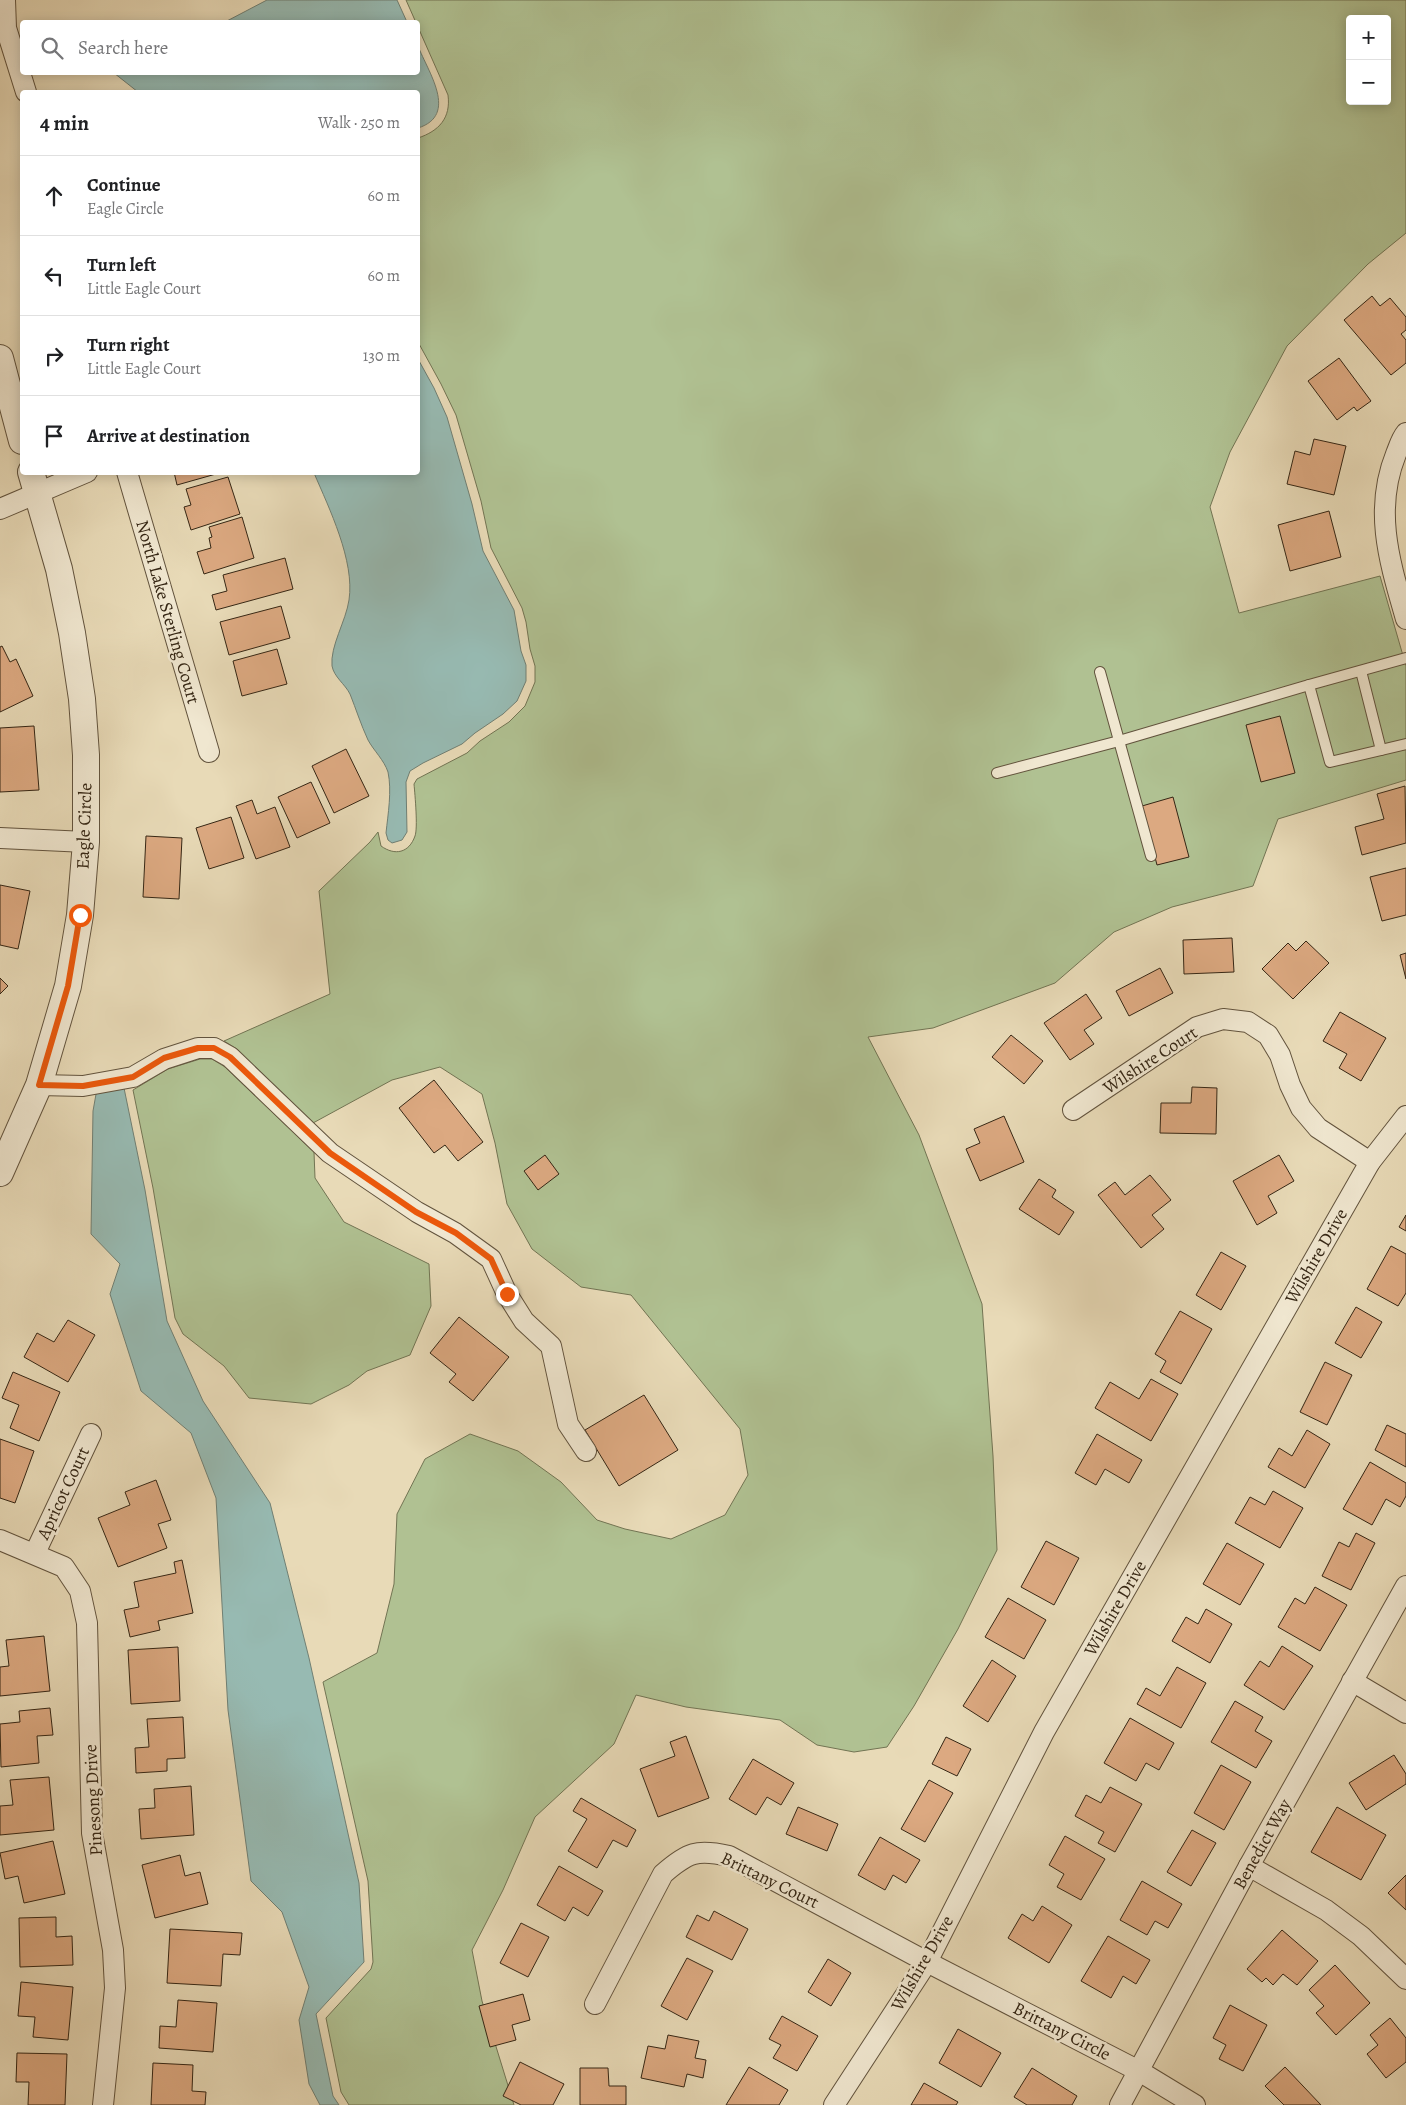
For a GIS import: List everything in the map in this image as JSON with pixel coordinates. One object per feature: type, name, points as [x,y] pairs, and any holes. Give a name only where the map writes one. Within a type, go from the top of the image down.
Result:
[{"type":"street","points":[[5,0],[6,28],[20,73]]},
{"type":"street","points":[[21,75],[25,90]]},
{"type":"street","points":[[0,358],[20,433]]},
{"type":"street","points":[[1406,433],[1392,466],[1386,494],[1385,533],[1393,573],[1406,619]]},
{"type":"street","points":[[0,509],[34,483],[73,475]]},
{"type":"street","name":"North Lake Sterling Court","points":[[128,475],[209,752]]},
{"type":"street","name":"Eagle Circle","points":[[0,1172],[39,1085],[68,986],[80,915],[86,842],[86,755],[82,699],[72,633],[60,578],[34,483]]},
{"type":"street","points":[[0,838],[86,842]]},
{"type":"street","name":"Wilshire Court","points":[[1073,1110],[1197,1027],[1223,1019],[1248,1022],[1268,1035],[1280,1055],[1290,1085],[1301,1108],[1318,1128],[1370,1162]]},
{"type":"street","points":[[39,1085],[83,1086],[133,1077],[164,1058],[198,1048],[214,1048],[230,1057],[330,1153],[416,1212],[456,1233],[491,1259],[507,1294],[524,1321],[551,1346],[568,1424],[586,1451]]},
{"type":"street","name":"Wilshire Drive","points":[[834,2105],[927,1962],[1044,1732],[1370,1162],[1406,1116]]},
{"type":"street","name":"Apricot Court","points":[[35,1553],[91,1434]]},
{"type":"street","name":"Pinesong Drive","points":[[0,1540],[35,1553],[64,1567],[80,1591],[87,1622],[92,1833],[113,1950],[115,1988],[103,2105]]},
{"type":"street","name":"Benedict Way","points":[[1120,2105],[1249,1866],[1406,1586]]},
{"type":"street","points":[[1352,1681],[1406,1713]]},
{"type":"street","name":"Brittany Court","points":[[595,2004],[663,1874],[681,1858],[707,1851],[729,1856],[927,1962]]},
{"type":"street","points":[[1249,1866],[1326,1910],[1361,1936],[1406,1979]]},
{"type":"street","name":"Brittany Circle","points":[[927,1962],[1139,2071],[1194,2105]]},
{"type":"lane","points":[[996,773],[1119,741],[1406,658]]},
{"type":"lane","points":[[1361,671],[1381,750]]},
{"type":"lane","points":[[1100,672],[1150,856]]},
{"type":"lane","points":[[1309,685],[1330,762],[1406,744]]},
{"type":"green space","points":[[406,0],[1406,0],[1406,233],[1368,264],[1287,346],[1230,452],[1210,507],[1239,613],[1380,576],[1406,666],[1406,780],[1278,819],[1253,886],[1172,907],[1114,932],[1055,983],[933,1028],[868,1037],[919,1135],[982,1304],[993,1456],[997,1550],[958,1629],[914,1706],[887,1747],[854,1752],[817,1745],[780,1720],[686,1707],[636,1695],[614,1744],[535,1817],[503,1890],[472,1950],[482,2001],[514,2105],[349,2105],[341,2092],[326,2018],[371,1969],[373,1962],[368,1881],[323,1682],[377,1653],[394,1584],[397,1514],[425,1459],[470,1434],[518,1451],[561,1482],[597,1520],[625,1529],[671,1539],[725,1515],[748,1475],[740,1429],[631,1295],[581,1287],[532,1249],[507,1204],[495,1143],[482,1094],[440,1067],[392,1080],[313,1123],[237,1049],[224,1041],[330,994],[319,891],[378,832],[381,846],[386,849],[396,852],[409,846],[416,832],[414,784],[417,779],[467,753],[480,741],[509,722],[525,706],[535,682],[535,666],[522,608],[491,548],[481,501],[456,415],[420,346],[420,137],[438,127],[448,110],[448,95],[420,32],[420,20],[415,20]]},
{"type":"green space","points":[[200,1059],[212,1059],[225,1067],[314,1152],[315,1178],[344,1222],[429,1264],[431,1306],[410,1355],[367,1371],[349,1385],[311,1404],[249,1398],[224,1366],[183,1334],[175,1318],[153,1188],[133,1090],[168,1069]]},
{"type":"water","points":[[267,0],[397,0],[406,20],[229,20]]},
{"type":"water","points":[[420,51],[433,80],[439,103],[437,113],[430,122],[420,127],[420,90],[135,90],[117,75],[420,75]]},
{"type":"water","points":[[420,363],[447,417],[472,504],[483,551],[514,610],[521,651],[526,665],[526,681],[517,701],[503,714],[462,744],[410,771],[406,782],[407,832],[402,840],[392,843],[388,840],[386,833],[390,795],[388,772],[368,740],[350,694],[335,674],[332,666],[333,650],[347,608],[350,585],[345,552],[315,475],[420,475]]},
{"type":"water","points":[[98,1083],[124,1088],[145,1190],[167,1321],[203,1401],[270,1503],[309,1658],[359,1883],[364,1962],[316,2014],[333,2096],[339,2105],[320,2105],[309,2084],[299,2020],[309,1987],[282,1912],[251,1881],[228,1710],[216,1498],[191,1433],[141,1391],[110,1294],[120,1264],[91,1234],[93,1111]]},
{"type":"building","points":[[1372,296],[1380,306],[1390,298],[1406,317],[1406,330],[1401,334],[1406,340],[1406,363],[1391,375],[1344,320]]},
{"type":"building","points":[[1339,358],[1371,401],[1357,411],[1354,407],[1337,420],[1308,381]]},
{"type":"building","points":[[1314,439],[1346,446],[1334,495],[1287,484],[1295,451],[1310,455]]},
{"type":"building","points":[[175,475],[212,475],[177,485]]},
{"type":"building","points":[[228,477],[240,514],[191,530],[184,507],[191,505],[186,489]]},
{"type":"building","points":[[1329,511],[1341,557],[1290,571],[1278,525]]},
{"type":"building","points":[[242,517],[254,558],[204,574],[197,552],[211,548],[209,538],[212,537],[209,527]]},
{"type":"building","points":[[285,558],[293,589],[216,610],[212,595],[227,591],[223,575]]},
{"type":"building","points":[[281,606],[290,638],[229,655],[220,622]]},
{"type":"building","points":[[2,646],[10,662],[16,659],[33,696],[0,712],[0,647]]},
{"type":"building","points":[[277,649],[287,684],[242,696],[233,661]]},
{"type":"building","points":[[1280,716],[1295,773],[1261,782],[1246,725]]},
{"type":"building","points":[[34,726],[39,790],[0,792],[0,728]]},
{"type":"building","points":[[346,749],[369,796],[334,813],[312,766]]},
{"type":"building","points":[[311,782],[330,823],[297,838],[278,797]]},
{"type":"building","points":[[1405,786],[1406,843],[1362,855],[1355,827],[1384,819],[1377,794]]},
{"type":"building","points":[[1173,797],[1189,857],[1157,865],[1142,806]]},
{"type":"building","points":[[252,800],[257,814],[275,807],[290,847],[256,859],[236,806]]},
{"type":"building","points":[[231,817],[244,858],[209,869],[196,828]]},
{"type":"building","points":[[146,836],[182,838],[179,899],[143,897]]},
{"type":"building","points":[[1406,868],[1406,915],[1382,921],[1370,877]]},
{"type":"building","points":[[0,885],[30,891],[18,949],[0,945]]},
{"type":"building","points":[[1232,938],[1234,972],[1184,974],[1183,940]]},
{"type":"building","points":[[1306,941],[1329,963],[1293,999],[1262,969],[1288,943],[1296,951]]},
{"type":"building","points":[[1406,953],[1406,979],[1400,955]]},
{"type":"building","points":[[1160,968],[1173,993],[1129,1016],[1116,991]]},
{"type":"building","points":[[0,978],[8,986],[0,994]]},
{"type":"building","points":[[1086,994],[1102,1018],[1084,1030],[1094,1044],[1070,1060],[1044,1023]]},
{"type":"building","points":[[1340,1012],[1386,1038],[1361,1081],[1339,1068],[1347,1054],[1323,1041]]},
{"type":"building","points":[[1011,1035],[1043,1061],[1024,1084],[992,1057]]},
{"type":"building","points":[[434,1080],[483,1142],[458,1161],[445,1145],[434,1153],[399,1108]]},
{"type":"building","points":[[1192,1087],[1217,1088],[1216,1134],[1160,1133],[1161,1103],[1191,1103]]},
{"type":"building","points":[[1004,1116],[1024,1162],[980,1181],[966,1149],[980,1143],[974,1129]]},
{"type":"building","points":[[545,1155],[559,1174],[538,1190],[524,1171]]},
{"type":"building","points":[[1279,1155],[1294,1181],[1268,1196],[1277,1213],[1257,1225],[1233,1181]]},
{"type":"building","points":[[1150,1175],[1171,1200],[1152,1215],[1164,1229],[1141,1248],[1098,1195],[1115,1182],[1125,1195]]},
{"type":"building","points":[[1039,1179],[1056,1190],[1052,1197],[1074,1212],[1059,1235],[1019,1209]]},
{"type":"building","points":[[1406,1215],[1406,1231],[1399,1227]]},
{"type":"building","points":[[1391,1246],[1406,1254],[1406,1293],[1398,1306],[1367,1289]]},
{"type":"building","points":[[1221,1252],[1246,1266],[1221,1310],[1196,1295]]},
{"type":"building","points":[[1356,1307],[1382,1322],[1361,1358],[1335,1343]]},
{"type":"building","points":[[1180,1311],[1212,1329],[1181,1384],[1160,1372],[1166,1361],[1155,1354]]},
{"type":"building","points":[[459,1317],[509,1357],[473,1401],[449,1382],[456,1374],[430,1353]]},
{"type":"building","points":[[68,1320],[95,1335],[68,1382],[24,1357],[37,1333],[54,1342]]},
{"type":"building","points":[[1325,1362],[1352,1375],[1327,1425],[1300,1412]]},
{"type":"building","points":[[13,1372],[60,1392],[39,1441],[10,1428],[19,1405],[2,1398]]},
{"type":"building","points":[[1151,1379],[1178,1394],[1151,1441],[1095,1408],[1110,1382],[1139,1399]]},
{"type":"building","points":[[644,1395],[678,1450],[619,1486],[585,1430]]},
{"type":"building","points":[[1387,1425],[1406,1434],[1406,1467],[1375,1450]]},
{"type":"building","points":[[1307,1430],[1330,1444],[1305,1488],[1268,1467],[1279,1448],[1292,1456]]},
{"type":"building","points":[[1097,1434],[1142,1460],[1129,1483],[1105,1469],[1096,1485],[1075,1473]]},
{"type":"building","points":[[0,1439],[34,1451],[15,1503],[0,1498]]},
{"type":"building","points":[[1370,1462],[1406,1483],[1406,1496],[1400,1507],[1386,1499],[1372,1525],[1343,1509]]},
{"type":"building","points":[[156,1480],[171,1520],[158,1524],[167,1548],[118,1567],[98,1518],[130,1505],[125,1492]]},
{"type":"building","points":[[1273,1491],[1303,1508],[1280,1548],[1235,1523],[1250,1497],[1265,1505]]},
{"type":"building","points":[[1356,1533],[1375,1543],[1351,1590],[1322,1576],[1339,1542],[1349,1547]]},
{"type":"building","points":[[1046,1541],[1079,1558],[1054,1605],[1021,1587]]},
{"type":"building","points":[[1227,1543],[1264,1564],[1240,1605],[1203,1584]]},
{"type":"building","points":[[182,1560],[193,1613],[158,1621],[160,1630],[130,1637],[124,1610],[139,1607],[134,1582],[176,1573],[174,1562]]},
{"type":"building","points":[[1315,1587],[1347,1605],[1320,1651],[1278,1627],[1295,1598],[1305,1604]]},
{"type":"building","points":[[1008,1598],[1046,1620],[1024,1659],[985,1637]]},
{"type":"building","points":[[1206,1609],[1232,1624],[1210,1663],[1172,1641],[1186,1617],[1198,1624]]},
{"type":"building","points":[[44,1636],[50,1691],[0,1696],[0,1667],[9,1666],[6,1640]]},
{"type":"building","points":[[1282,1646],[1313,1666],[1284,1710],[1244,1685],[1260,1661],[1269,1667]]},
{"type":"building","points":[[178,1647],[180,1701],[131,1704],[128,1650]]},
{"type":"building","points":[[992,1660],[1016,1676],[988,1722],[963,1706]]},
{"type":"building","points":[[1177,1667],[1206,1683],[1181,1728],[1137,1704],[1146,1688],[1160,1696]]},
{"type":"building","points":[[1235,1701],[1263,1717],[1255,1731],[1272,1741],[1256,1768],[1211,1742]]},
{"type":"building","points":[[50,1708],[53,1735],[37,1736],[39,1763],[1,1767],[0,1724],[20,1722],[19,1711]]},
{"type":"building","points":[[183,1717],[185,1758],[167,1759],[167,1771],[136,1773],[135,1748],[149,1747],[147,1719]]},
{"type":"building","points":[[1130,1718],[1174,1743],[1159,1770],[1146,1763],[1136,1781],[1104,1763]]},
{"type":"building","points":[[686,1736],[709,1798],[658,1817],[640,1769],[675,1756],[670,1742]]},
{"type":"building","points":[[946,1737],[971,1749],[957,1776],[932,1764]]},
{"type":"building","points":[[1394,1755],[1406,1774],[1406,1784],[1366,1810],[1349,1783]]},
{"type":"building","points":[[753,1759],[794,1783],[781,1805],[767,1797],[756,1815],[729,1799]]},
{"type":"building","points":[[1221,1765],[1251,1782],[1224,1830],[1194,1813]]},
{"type":"building","points":[[49,1777],[54,1830],[0,1835],[0,1806],[13,1805],[10,1780]]},
{"type":"building","points":[[929,1780],[953,1793],[925,1842],[901,1829]]},
{"type":"building","points":[[191,1786],[194,1835],[141,1839],[139,1809],[155,1808],[154,1789]]},
{"type":"building","points":[[1110,1787],[1142,1804],[1115,1852],[1098,1843],[1104,1832],[1075,1816],[1086,1795],[1101,1803]]},
{"type":"building","points":[[581,1798],[636,1830],[627,1847],[613,1840],[597,1868],[568,1851],[587,1819],[573,1811]]},
{"type":"building","points":[[798,1807],[838,1824],[827,1851],[786,1834]]},
{"type":"building","points":[[1337,1807],[1386,1835],[1361,1880],[1311,1852]]},
{"type":"building","points":[[1192,1830],[1216,1843],[1191,1886],[1167,1872]]},
{"type":"building","points":[[1065,1836],[1105,1859],[1081,1900],[1057,1887],[1064,1874],[1049,1865]]},
{"type":"building","points":[[880,1837],[920,1860],[906,1883],[893,1875],[885,1890],[858,1875]]},
{"type":"building","points":[[53,1841],[65,1894],[24,1903],[18,1876],[5,1879],[0,1853]]},
{"type":"building","points":[[180,1855],[185,1876],[200,1872],[208,1904],[155,1918],[142,1865]]},
{"type":"building","points":[[559,1866],[603,1891],[588,1916],[573,1907],[565,1921],[537,1905]]},
{"type":"building","points":[[1406,1875],[1406,1910],[1388,1893]]},
{"type":"building","points":[[1142,1881],[1182,1904],[1168,1928],[1155,1921],[1147,1935],[1120,1920]]},
{"type":"building","points":[[1042,1906],[1072,1925],[1049,1963],[1008,1938],[1022,1914],[1033,1921]]},
{"type":"building","points":[[714,1911],[748,1929],[732,1960],[686,1937],[697,1915],[709,1921]]},
{"type":"building","points":[[56,1917],[56,1937],[72,1936],[73,1965],[20,1967],[19,1918]]},
{"type":"building","points":[[521,1923],[549,1937],[528,1977],[500,1963]]},
{"type":"building","points":[[170,1929],[242,1933],[240,1955],[223,1954],[221,1986],[167,1983]]},
{"type":"building","points":[[1282,1930],[1318,1961],[1297,1985],[1283,1974],[1273,1985],[1266,1978],[1262,1982],[1247,1969]]},
{"type":"building","points":[[1108,1936],[1150,1960],[1136,1984],[1123,1976],[1111,1998],[1081,1981]]},
{"type":"building","points":[[687,1958],[713,1971],[687,2020],[661,2006]]},
{"type":"building","points":[[828,1959],[851,1973],[831,2006],[808,1992]]},
{"type":"building","points":[[1335,1965],[1370,2003],[1336,2035],[1316,2013],[1324,2006],[1309,1990]]},
{"type":"building","points":[[21,1982],[73,1987],[68,2040],[33,2037],[35,2017],[18,2016]]},
{"type":"building","points":[[523,1994],[530,2020],[512,2025],[516,2040],[490,2047],[479,2006]]},
{"type":"building","points":[[178,2000],[217,2003],[213,2052],[159,2048],[160,2026],[176,2027]]},
{"type":"building","points":[[1230,2005],[1267,2025],[1243,2071],[1219,2059],[1226,2045],[1213,2038]]},
{"type":"building","points":[[782,2016],[818,2036],[797,2071],[773,2058],[781,2045],[769,2039]]},
{"type":"building","points":[[1390,2018],[1406,2038],[1406,2062],[1386,2078],[1367,2054],[1378,2045],[1370,2035]]},
{"type":"building","points":[[958,2029],[1001,2053],[981,2087],[939,2063]]},
{"type":"building","points":[[668,2035],[699,2041],[695,2058],[706,2060],[703,2078],[687,2074],[684,2087],[641,2078],[648,2046],[665,2049]]},
{"type":"building","points":[[17,2053],[67,2054],[65,2105],[28,2105],[29,2082],[16,2082]]},
{"type":"building","points":[[520,2062],[564,2084],[553,2105],[521,2105],[503,2096]]},
{"type":"building","points":[[153,2063],[193,2065],[192,2091],[206,2092],[205,2105],[151,2105]]},
{"type":"building","points":[[749,2067],[788,2090],[779,2105],[726,2105]]},
{"type":"building","points":[[1285,2067],[1321,2105],[1284,2105],[1265,2086]]},
{"type":"building","points":[[580,2068],[608,2068],[609,2086],[626,2086],[626,2105],[580,2105]]},
{"type":"building","points":[[1032,2068],[1077,2096],[1072,2105],[1027,2105],[1014,2097]]},
{"type":"building","points":[[924,2083],[958,2102],[956,2105],[911,2105]]},
{"type":"route","points":[[80,915],[68,986],[39,1085],[83,1086],[133,1077],[164,1058],[198,1048],[214,1048],[230,1057],[330,1153],[416,1212],[456,1233],[491,1259],[507,1294]]}]
